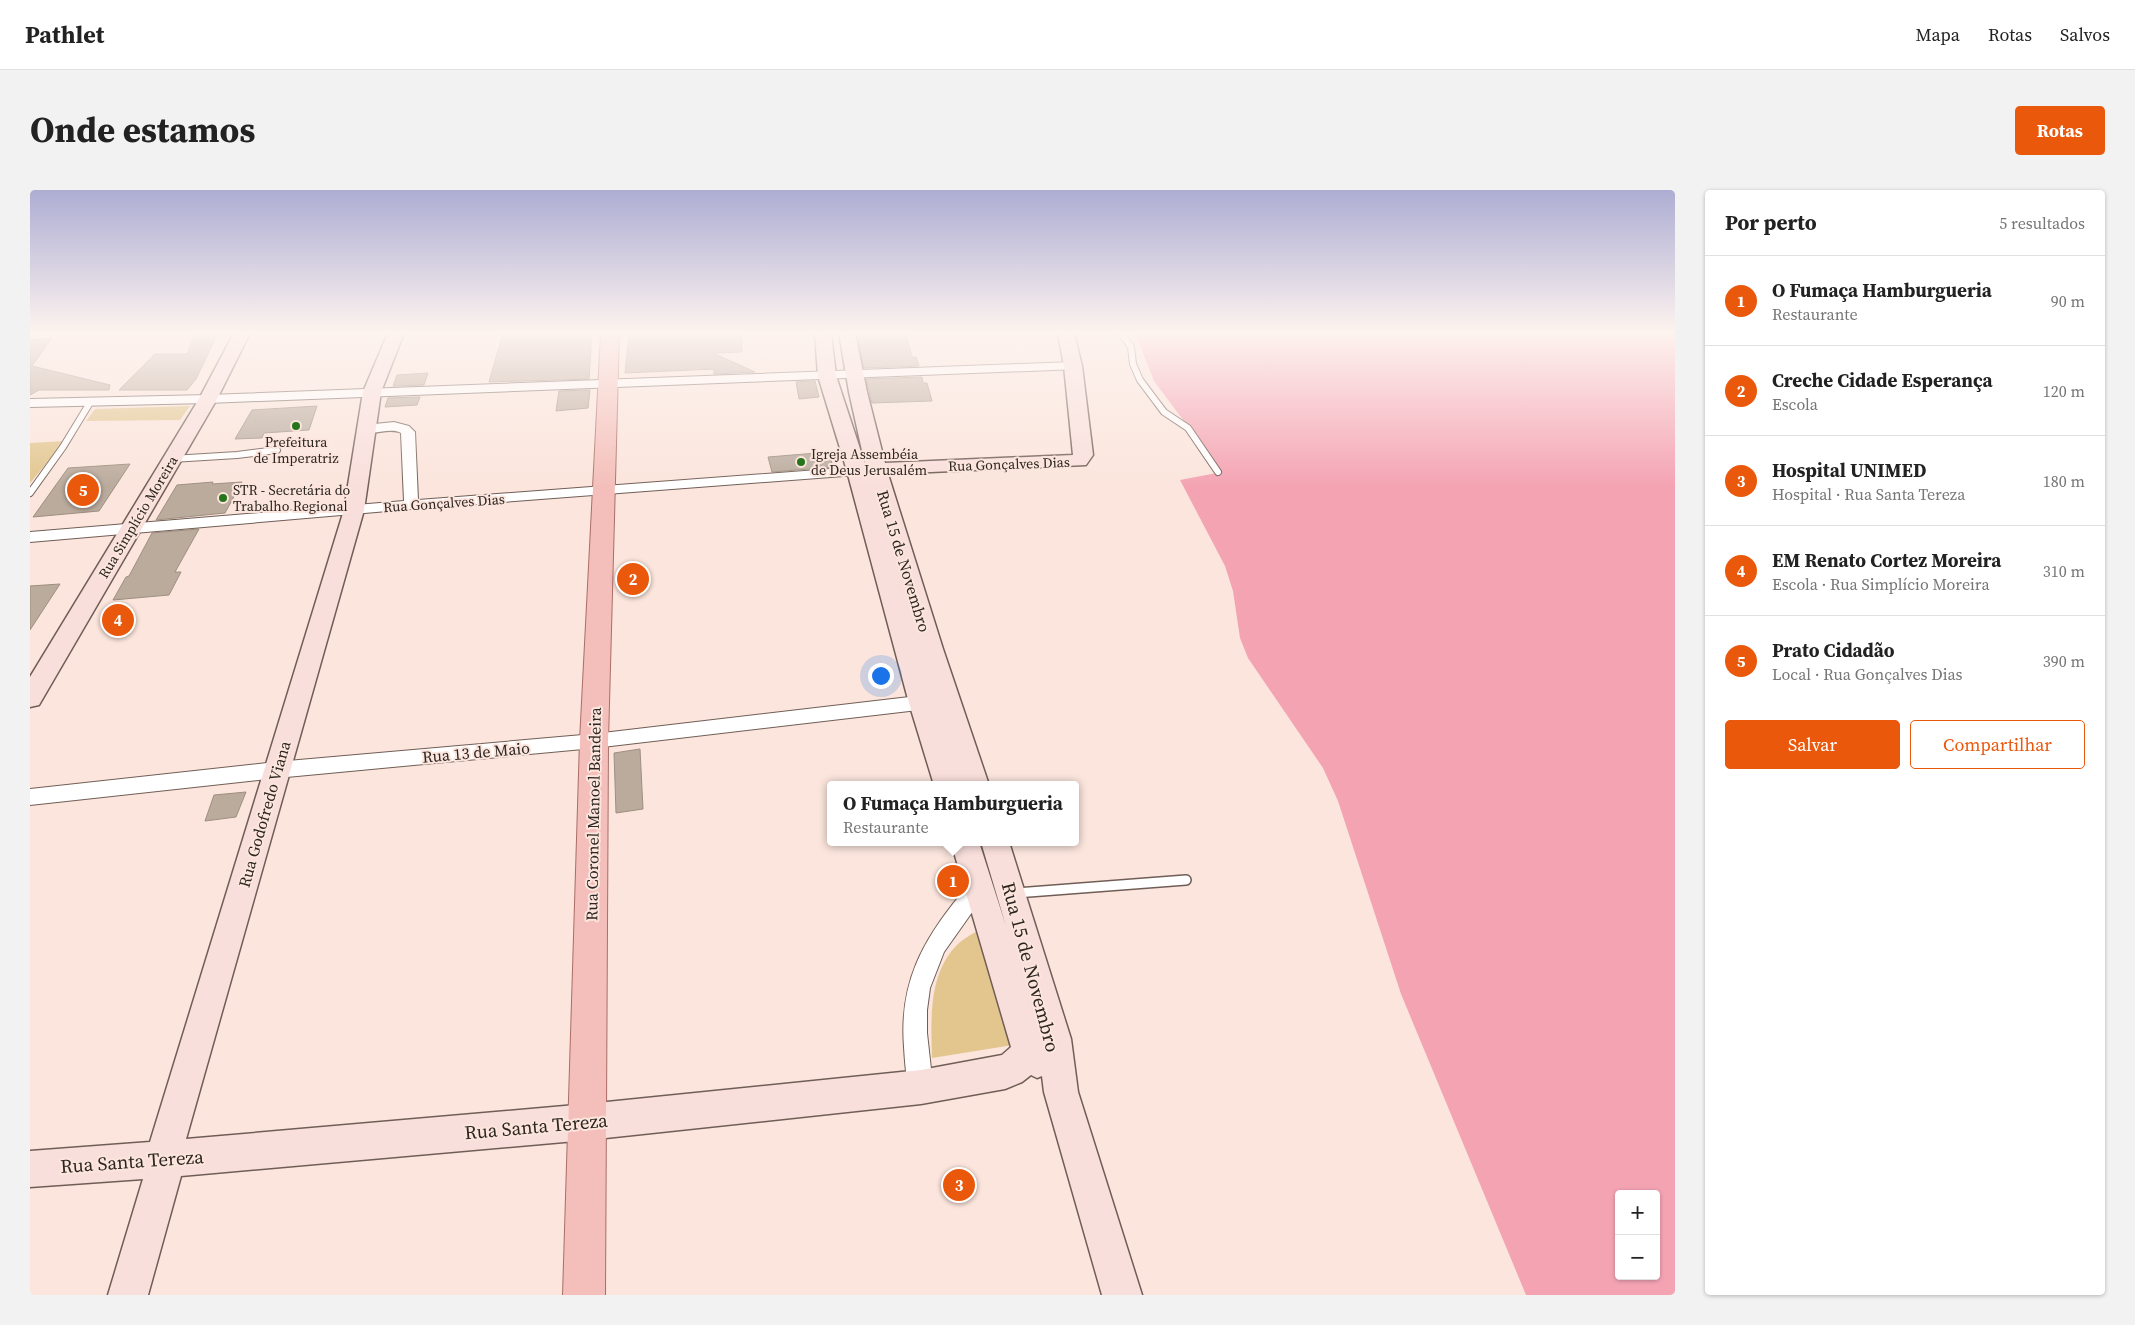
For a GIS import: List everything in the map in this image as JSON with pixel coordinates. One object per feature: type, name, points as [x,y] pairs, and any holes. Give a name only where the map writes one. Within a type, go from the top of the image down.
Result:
[{"type":"main road","name":"Rua Simplício Moreira","points":[[30,698],[215,385]]},
{"type":"main road","name":"Rua Godofredo Viana","points":[[128,1295],[167,1159],[168,1141],[354,510],[372,392],[375,385]]},
{"type":"main road","name":"Rua Coronel Manoel Bandeira","points":[[584,1295],[594,741],[609,385]]},
{"type":"main road","name":"Rua 15 de Novembro","points":[[829,385],[840,421],[867,470],[974,781]]},
{"type":"main road","name":"Rua 15 de Novembro","points":[[854,385],[867,470],[922,702],[947,781]]},
{"type":"main road","name":"Rua Gonçalves Dias","points":[[867,470],[1074,462],[1081,459],[1083,455],[1076,385]]},
{"type":"main road","name":"Rua 15 de Novembro","points":[[966,846],[1016,1060]]},
{"type":"main road","name":"Rua 15 de Novembro","points":[[995,846],[1012,894],[1054,1039],[1061,1092],[1122,1295]]},
{"type":"main road","name":"Rua Santa Tereza","points":[[30,1168],[167,1159],[587,1122],[921,1087],[1016,1060],[1030,1076],[1061,1092]]},
{"type":"street","points":[[30,402],[208,399],[568,385]]},
{"type":"street","points":[[366,429],[395,426],[404,428],[408,432],[411,505]]},
{"type":"street","name":"Rua Gonçalves Dias","points":[[30,537],[867,470]]},
{"type":"street","name":"Rua 13 de Maio","points":[[30,797],[276,770],[594,741],[946,700]]},
{"type":"street","points":[[921,1087],[914,1024],[915,1006],[922,975],[935,948],[953,919],[969,901]]},
{"type":"lane","points":[[1143,385],[1164,412],[1188,428],[1218,472]]},
{"type":"lane","points":[[30,493],[62,448],[91,402]]},
{"type":"lane","points":[[172,459],[237,455],[277,450]]},
{"type":"lane","points":[[1012,894],[1064,888],[1186,880]]},
{"type":"shaded area","points":[[1157,385],[1675,385],[1675,1295],[1526,1295],[1401,994],[1338,801],[1323,768],[1248,658],[1240,638],[1233,591],[1225,566],[1180,480],[1222,472]]},
{"type":"shaded area","points":[[190,406],[180,420],[86,421],[95,409]]},
{"type":"shaded area","points":[[65,441],[30,483],[30,443]]},
{"type":"shaded area","points":[[977,931],[1013,1045],[932,1058],[931,1028],[936,983],[948,956],[958,944]]},
{"type":"building","points":[[30,385],[110,385],[109,390],[39,390],[30,395]]},
{"type":"building","points":[[124,385],[191,385],[187,390],[119,390]]},
{"type":"building","points":[[394,385],[424,385],[424,385],[393,386]]},
{"type":"building","points":[[796,385],[816,385],[819,397],[799,399]]},
{"type":"building","points":[[867,385],[927,385],[932,401],[872,403]]},
{"type":"building","points":[[590,390],[588,408],[556,411],[559,391]]},
{"type":"building","points":[[420,397],[417,405],[385,407],[388,398]]},
{"type":"building","name":"Prefeitura de Imperatriz","points":[[317,406],[309,430],[264,433],[262,438],[235,439],[252,410]]},
{"type":"building","name":"Igreja Assembéia de Deus Jerusalém","points":[[829,452],[833,467],[772,472],[768,457]]},
{"type":"building","points":[[130,464],[99,511],[33,517],[68,468]]},
{"type":"building","points":[[213,482],[212,484],[242,482],[225,513],[156,520],[177,485]]},
{"type":"building","points":[[199,529],[175,572],[181,572],[169,595],[113,600],[126,577],[129,576],[152,533]]},
{"type":"building","points":[[60,584],[30,630],[30,586]]},
{"type":"building","points":[[640,749],[643,809],[616,813],[614,753]]},
{"type":"building","points":[[246,792],[236,817],[205,821],[214,795]]},
{"type":"place","name":"Prefeitura de Imperatriz","points":[[296,426]]},
{"type":"place","name":"Igreja Assembéia de Deus Jerusalém","points":[[801,462]]},
{"type":"place","name":"Prato Cidadão","points":[[83,490]]},
{"type":"place","name":"STR - Secretária do Trabalho Regional","points":[[223,498]]},
{"type":"place","name":"Creche Cidade Esperança","points":[[633,579]]},
{"type":"place","name":"EM Renato Cortez Moreira","points":[[118,620]]},
{"type":"place","name":"O Fumaça Hamburgueria","points":[[953,881]]},
{"type":"place","name":"Hospital UNIMED","points":[[959,1185]]}]
